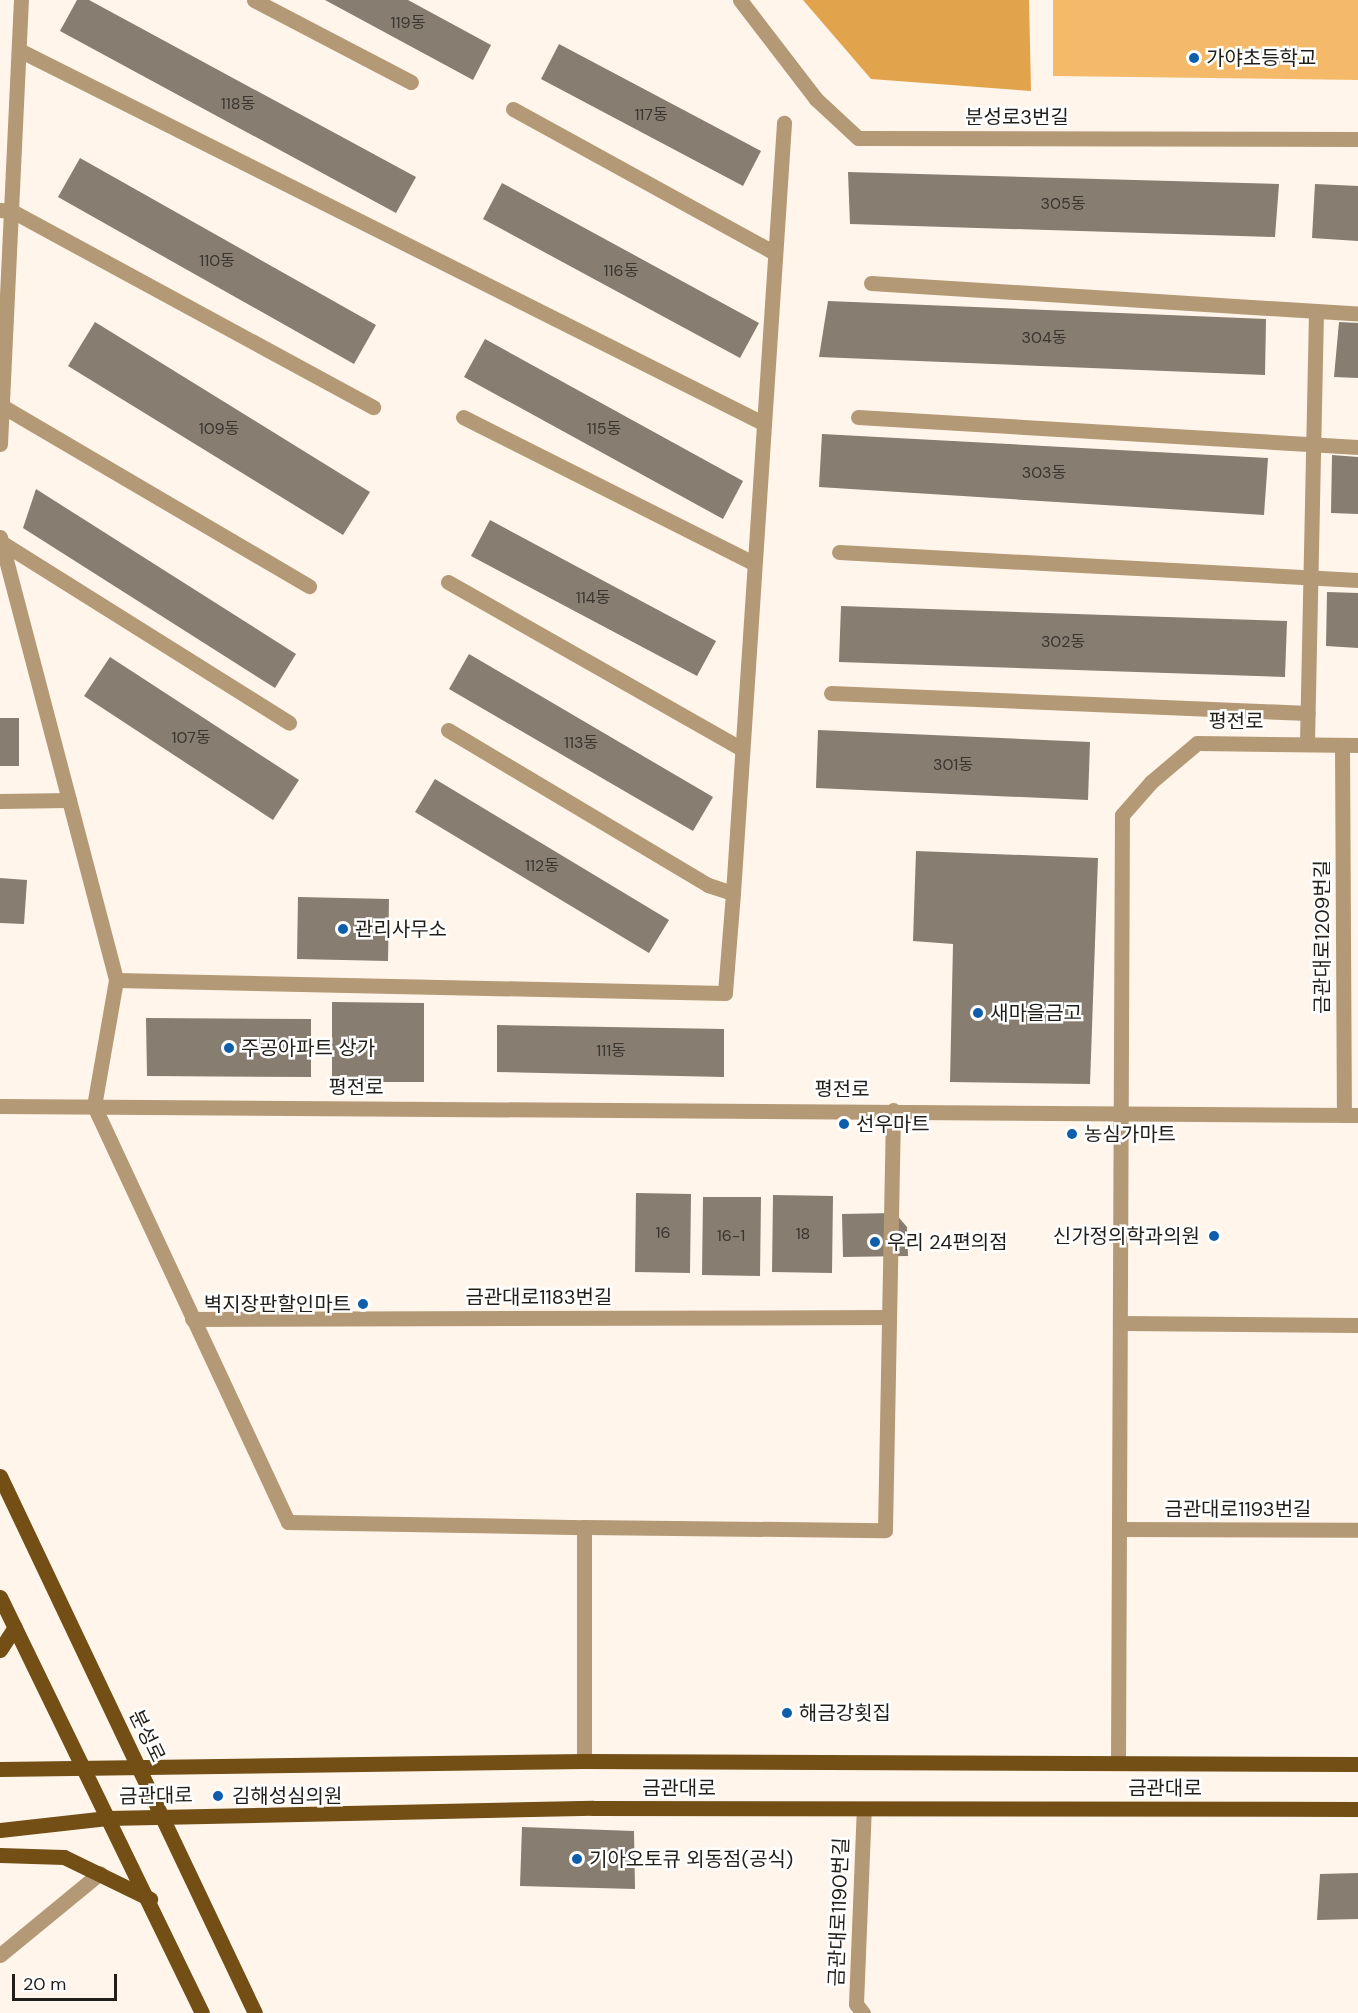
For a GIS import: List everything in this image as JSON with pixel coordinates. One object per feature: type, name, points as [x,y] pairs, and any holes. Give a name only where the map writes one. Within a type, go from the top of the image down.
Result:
[{"type":"main road","name":"분성로","points":[[0,1476],[137,1766],[164,1817],[255,2013]]},
{"type":"main road","points":[[0,1597],[107,1818],[150,1899],[202,2013]]},
{"type":"main road","points":[[0,1650],[15,1627]]},
{"type":"main road","name":"금관대로","points":[[0,1769],[84,1770],[137,1766],[584,1761],[1358,1764]]},
{"type":"main road","name":"금관대로","points":[[0,1830],[107,1818],[593,1808],[1358,1809]]},
{"type":"main road","points":[[0,1855],[64,1857],[150,1899]]},
{"type":"street","points":[[0,444],[6,211],[21,51],[21,0]]},
{"type":"street","points":[[254,0],[411,82]]},
{"type":"street","name":"분성로3번길","points":[[740,0],[816,99],[858,138],[1358,140]]},
{"type":"street","points":[[21,51],[763,423]]},
{"type":"street","points":[[513,110],[773,252]]},
{"type":"street","points":[[116,980],[725,993],[773,252],[784,123]]},
{"type":"street","points":[[6,211],[373,407]]},
{"type":"street","points":[[871,283],[1358,314]]},
{"type":"street","points":[[1307,742],[1316,312]]},
{"type":"street","points":[[2,406],[309,586]]},
{"type":"street","points":[[464,417],[753,563]]},
{"type":"street","points":[[858,417],[1358,447]]},
{"type":"street","points":[[1,540],[289,723]]},
{"type":"street","points":[[1,540],[116,980],[94,1106],[288,1522],[885,1530],[887,1317],[893,1110]]},
{"type":"street","points":[[839,552],[1358,580]]},
{"type":"street","points":[[448,582],[742,749]]},
{"type":"street","points":[[831,693],[1308,713]]},
{"type":"street","points":[[448,730],[708,885],[733,893]]},
{"type":"street","name":"평전로","points":[[0,1106],[1121,1112],[1122,815],[1151,782],[1197,743],[1307,742],[1358,745]]},
{"type":"street","name":"금관대로1209번길","points":[[1342,745],[1351,1115]]},
{"type":"street","points":[[0,801],[69,800]]},
{"type":"street","points":[[1118,1762],[1121,1112],[1351,1115]]},
{"type":"street","name":"금관대로1183번길","points":[[192,1319],[887,1317]]},
{"type":"street","points":[[1121,1323],[1358,1325]]},
{"type":"street","points":[[584,1527],[584,1761]]},
{"type":"street","name":"금관대로1193번길","points":[[1119,1530],[1358,1530]]},
{"type":"street","name":"금관대로1190번길","points":[[863,2013],[856,2004],[864,1809]]},
{"type":"street","points":[[0,1955],[100,1873]]},
{"type":"shaded area","points":[[803,0],[1029,0],[1031,91],[871,79]]},
{"type":"shaded area","name":"가야초등학교","points":[[1053,0],[1358,0],[1358,80],[1053,76]]},
{"type":"building","points":[[77,0],[89,0],[416,177],[396,213],[60,31]]},
{"type":"building","points":[[325,0],[408,0],[491,45],[473,80]]},
{"type":"building","points":[[559,44],[761,151],[743,186],[541,79]]},
{"type":"building","points":[[80,158],[376,325],[354,364],[58,197]]},
{"type":"building","points":[[848,172],[1279,184],[1275,237],[850,224]]},
{"type":"building","points":[[502,183],[759,323],[740,358],[483,219]]},
{"type":"building","points":[[1315,184],[1358,186],[1358,241],[1312,238]]},
{"type":"building","points":[[828,301],[1266,319],[1265,375],[819,357]]},
{"type":"building","points":[[95,322],[370,492],[343,535],[68,366]]},
{"type":"building","points":[[1339,322],[1358,323],[1358,378],[1334,377]]},
{"type":"building","points":[[485,339],[743,481],[723,519],[464,377]]},
{"type":"building","points":[[822,434],[1268,458],[1264,515],[819,487]]},
{"type":"building","points":[[1332,455],[1358,457],[1358,514],[1331,513]]},
{"type":"building","points":[[36,489],[296,654],[275,688],[23,528]]},
{"type":"building","points":[[490,520],[716,641],[697,676],[471,556]]},
{"type":"building","points":[[1327,592],[1358,593],[1358,648],[1326,646]]},
{"type":"building","points":[[841,606],[1287,621],[1285,677],[839,662]]},
{"type":"building","points":[[469,654],[713,797],[693,831],[449,689]]},
{"type":"building","points":[[110,657],[299,780],[273,820],[84,696]]},
{"type":"building","points":[[0,718],[19,718],[19,766],[0,766]]},
{"type":"building","points":[[818,730],[1090,742],[1088,800],[816,788]]},
{"type":"building","points":[[435,779],[669,920],[649,953],[415,812]]},
{"type":"building","points":[[916,851],[1098,858],[1090,1084],[950,1082],[953,944],[913,941]]},
{"type":"building","points":[[0,878],[27,880],[24,924],[0,923]]},
{"type":"building","name":"관리사무소","points":[[298,897],[389,899],[388,961],[297,959]]},
{"type":"building","points":[[332,1002],[424,1003],[424,1082],[332,1082]]},
{"type":"building","name":"주공아파트 상가","points":[[146,1018],[311,1019],[311,1077],[147,1076]]},
{"type":"building","points":[[497,1025],[724,1029],[724,1077],[497,1072]]},
{"type":"building","points":[[636,1193],[691,1194],[690,1273],[635,1272]]},
{"type":"building","points":[[773,1195],[833,1196],[832,1273],[772,1272]]},
{"type":"building","points":[[703,1197],[761,1197],[760,1276],[702,1275]]},
{"type":"building","name":"우리 24편의점","points":[[895,1213],[907,1227],[908,1256],[843,1257],[842,1214]]},
{"type":"building","name":"기아오토큐 외동점(공식)","points":[[522,1827],[634,1831],[635,1889],[520,1886]]},
{"type":"building","points":[[1358,1873],[1358,1919],[1317,1920],[1320,1874]]},
{"type":"place","name":"가야초등학교","points":[[1194,58]]},
{"type":"place","name":"관리사무소","points":[[343,929]]},
{"type":"place","name":"새마을금고","points":[[978,1013]]},
{"type":"place","name":"주공아파트 상가","points":[[229,1048]]},
{"type":"place","name":"선우마트","points":[[844,1124]]},
{"type":"place","name":"농심가마트","points":[[1072,1134]]},
{"type":"place","name":"신가정의학과의원","points":[[1214,1236]]},
{"type":"place","name":"우리 24편의점","points":[[875,1242]]},
{"type":"place","name":"벽지장판할인마트","points":[[363,1304]]},
{"type":"place","name":"해금강횟집","points":[[787,1713]]},
{"type":"place","name":"김해성심의원","points":[[218,1796]]},
{"type":"place","name":"기아오토큐 외동점(공식)","points":[[577,1859]]}]
